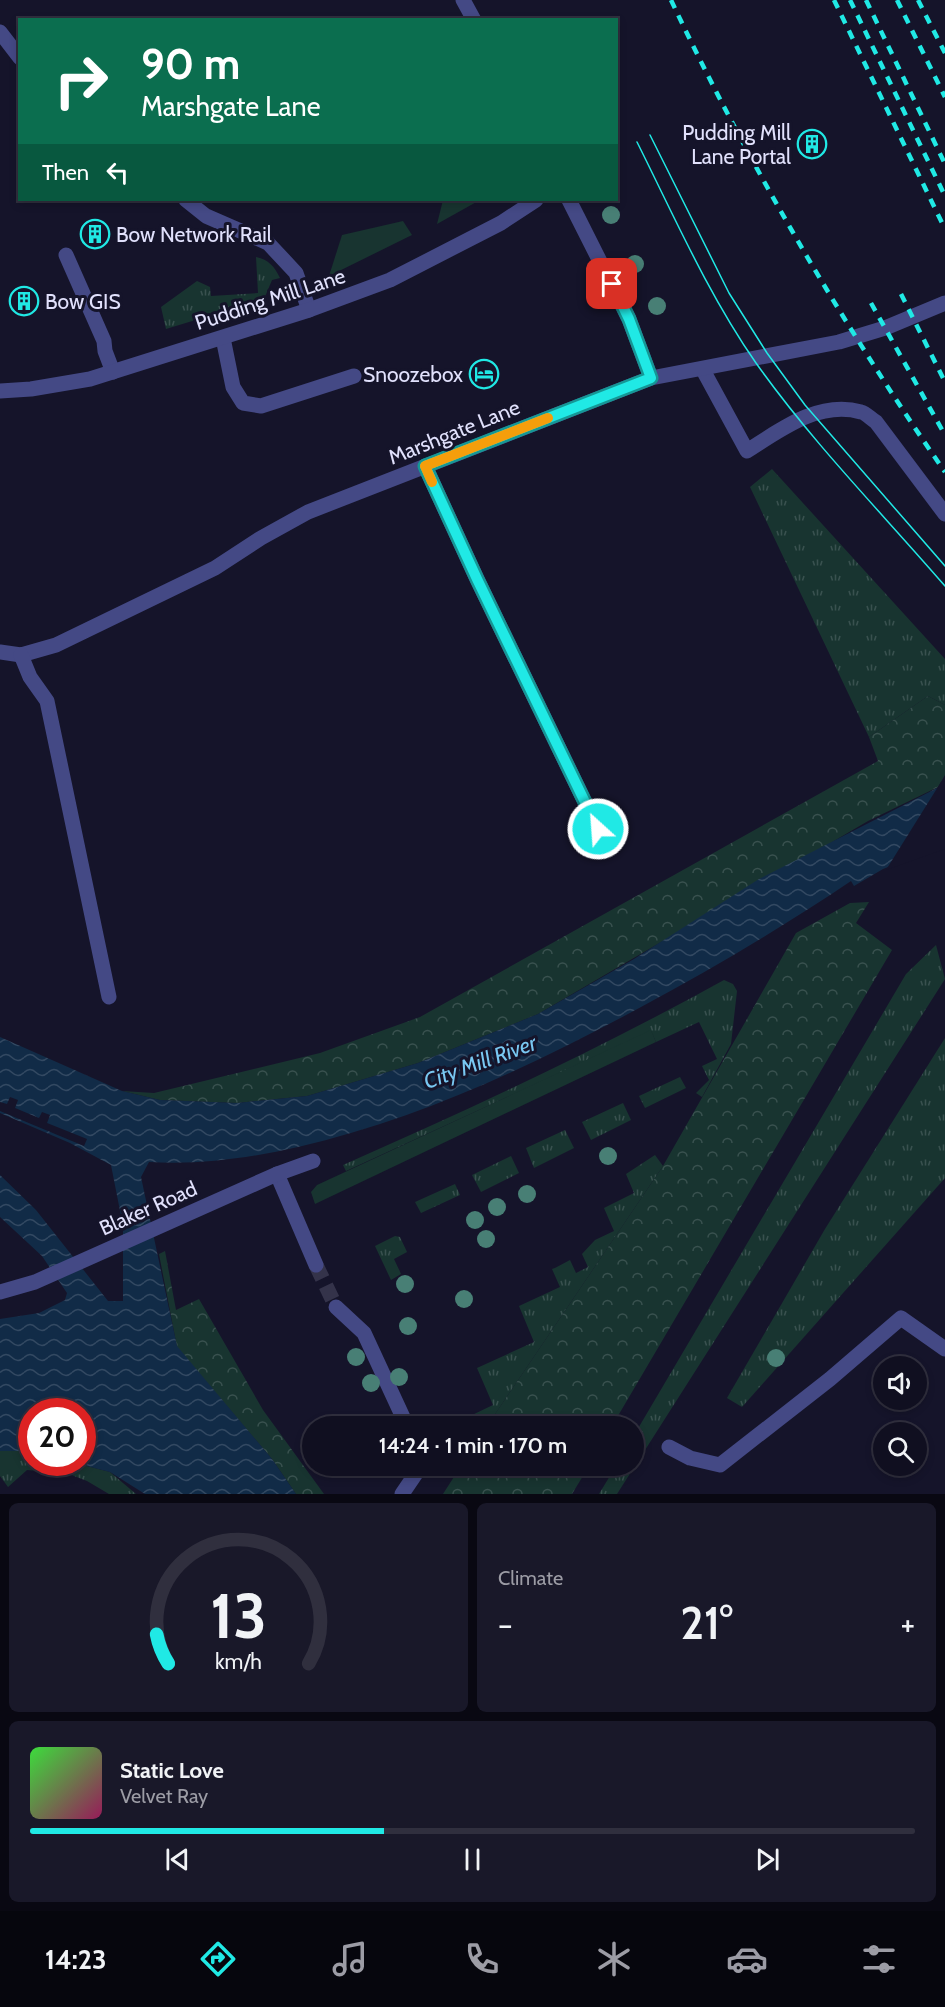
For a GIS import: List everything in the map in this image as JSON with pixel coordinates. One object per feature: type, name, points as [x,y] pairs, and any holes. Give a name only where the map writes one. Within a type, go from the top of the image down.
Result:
[{"type":"street","points":[[463,0],[473,18]]},
{"type":"street","points":[[0,32],[18,55]]},
{"type":"street","points":[[187,201],[206,216],[268,243],[296,273],[309,310]]},
{"type":"street","name":"Pudding Mill Lane","points":[[0,391],[31,389],[90,379],[309,310],[390,280],[501,223],[534,201]]},
{"type":"street","points":[[570,201],[629,319],[651,378]]},
{"type":"street","points":[[66,255],[104,342],[113,372]]},
{"type":"street","name":"Marshgate Lane","points":[[0,652],[21,655],[56,645],[215,568],[261,537],[308,512],[651,378],[703,370],[839,342],[885,328],[945,303]]},
{"type":"street","points":[[223,338],[233,387],[243,403],[261,406],[354,376]]},
{"type":"street","points":[[703,370],[747,451],[787,425],[827,410],[862,412],[876,422],[945,514]]},
{"type":"street","points":[[425,466],[482,590],[598,829]]},
{"type":"street","points":[[21,655],[30,677],[47,701],[109,997]]},
{"type":"street","name":"Blaker Road","points":[[3,1292],[35,1282],[277,1174],[313,1161]]},
{"type":"street","points":[[277,1174],[316,1265]]},
{"type":"street","points":[[336,1307],[364,1333],[402,1416]]},
{"type":"street","points":[[669,1447],[690,1458],[720,1465],[830,1379],[901,1318],[945,1349]]},
{"type":"street","points":[[402,1494],[414,1476]]},
{"type":"green space","points":[[443,201],[478,201],[437,224]]},
{"type":"green space","points":[[403,221],[412,235],[329,276],[342,235]]},
{"type":"green space","points":[[256,257],[271,264],[280,278],[272,280],[264,299],[166,329],[161,307],[197,281],[210,287],[211,296],[258,293]]},
{"type":"green space","points":[[772,469],[945,659],[945,705],[928,696],[869,737],[750,487]]},
{"type":"green space","points":[[928,696],[945,705],[945,775],[938,787],[868,821],[538,1014],[418,1063],[307,1096],[237,1103],[160,1100],[122,1091],[154,1093],[320,1053],[420,1017],[878,761],[869,737]]},
{"type":"green space","points":[[869,902],[856,923],[892,950],[618,1416],[494,1416],[663,1166],[796,933],[850,903]]},
{"type":"green space","points":[[936,945],[945,979],[644,1452],[644,1418],[906,974]]},
{"type":"green space","points":[[724,980],[733,984],[737,991],[731,1044],[702,1097],[696,1093],[709,1080],[702,1066],[717,1059],[699,1022],[656,1042],[651,1031],[346,1171],[343,1165],[536,1077]]},
{"type":"green space","points":[[651,1030],[656,1042],[315,1204],[311,1192],[317,1185]]},
{"type":"green space","points":[[945,1038],[945,1178],[742,1407],[727,1398],[825,1229]]},
{"type":"green space","points":[[680,1077],[686,1088],[645,1108],[639,1096]]},
{"type":"green space","points":[[623,1103],[631,1120],[591,1140],[582,1122]]},
{"type":"green space","points":[[565,1130],[574,1148],[534,1168],[526,1148]]},
{"type":"green space","points":[[655,1155],[663,1166],[494,1416],[470,1416],[493,1405],[477,1368],[534,1342],[519,1306],[560,1287],[552,1269],[570,1260],[576,1273],[588,1267],[582,1254],[595,1240],[614,1231],[604,1208],[634,1193],[626,1174]]},
{"type":"green space","points":[[511,1156],[519,1173],[481,1192],[472,1175]]},
{"type":"green space","points":[[455,1184],[460,1195],[421,1213],[415,1202]]},
{"type":"green space","points":[[395,1236],[400,1237],[407,1252],[394,1259],[401,1274],[391,1280],[375,1246]]},
{"type":"green space","points":[[165,1251],[176,1310],[199,1299],[263,1410],[302,1464],[302,1476],[311,1476],[324,1494],[296,1494],[272,1459],[177,1347],[159,1254]]},
{"type":"green space","points":[[18,1450],[18,1476],[20,1476],[8,1487],[0,1476],[0,1451]]},
{"type":"green space","points":[[96,1468],[110,1472],[136,1494],[109,1494],[74,1476],[96,1476]]},
{"type":"green space","points":[[455,1476],[583,1476],[572,1494],[443,1494]]},
{"type":"green space","points":[[610,1476],[628,1476],[617,1494],[599,1494]]},
{"type":"water","name":"City Mill River","points":[[945,784],[945,845],[883,869],[854,886],[851,881],[774,931],[695,977],[600,1029],[516,1070],[474,1089],[387,1122],[298,1147],[224,1160],[149,1162],[141,1177],[177,1346],[272,1459],[296,1494],[145,1494],[110,1472],[96,1468],[96,1398],[18,1398],[18,1451],[0,1451],[0,1319],[39,1313],[65,1300],[67,1293],[42,1256],[0,1217],[0,1175],[36,1210],[108,1301],[123,1301],[123,1226],[111,1165],[70,1143],[0,1113],[0,1037],[122,1091],[160,1100],[237,1103],[307,1096],[418,1063],[538,1014],[634,959],[759,879]]},
{"type":"pier","points":[[945,781],[945,849],[886,870],[941,782]]},
{"type":"pier","points":[[10,1097],[18,1100],[15,1108],[39,1118],[42,1112],[50,1115],[47,1123],[87,1139],[84,1146],[0,1111],[0,1102],[7,1104]]},
{"type":"tunnel","points":[[316,1265],[336,1307]]},
{"type":"tram line","points":[[650,135],[729,293],[767,353],[805,405],[945,566]]},
{"type":"tram line","points":[[637,142],[722,310],[756,363],[800,421],[945,586]]},
{"type":"railway","points":[[671,0],[732,122],[798,242],[869,358],[945,472]]},
{"type":"railway","points":[[834,0],[945,229]]},
{"type":"railway","points":[[850,0],[945,196]]},
{"type":"railway","points":[[866,0],[945,164]]},
{"type":"railway","points":[[897,0],[945,97]]},
{"type":"railway","points":[[918,0],[945,53]]},
{"type":"railway","points":[[901,294],[945,382]]},
{"type":"railway","points":[[871,303],[945,435]]},
{"type":"slow traffic","points":[[432,482],[425,466],[548,418]]},
{"type":"place","name":"Pudding Mill Lane Portal","points":[[812,144]]},
{"type":"place","name":"Bow Network Rail","points":[[95,234]]},
{"type":"place","name":"Bow GIS","points":[[24,301]]},
{"type":"place","name":"Snoozebox","points":[[484,374]]},
{"type":"route","points":[[598,829],[425,466],[651,378],[629,319],[612,284]]}]
